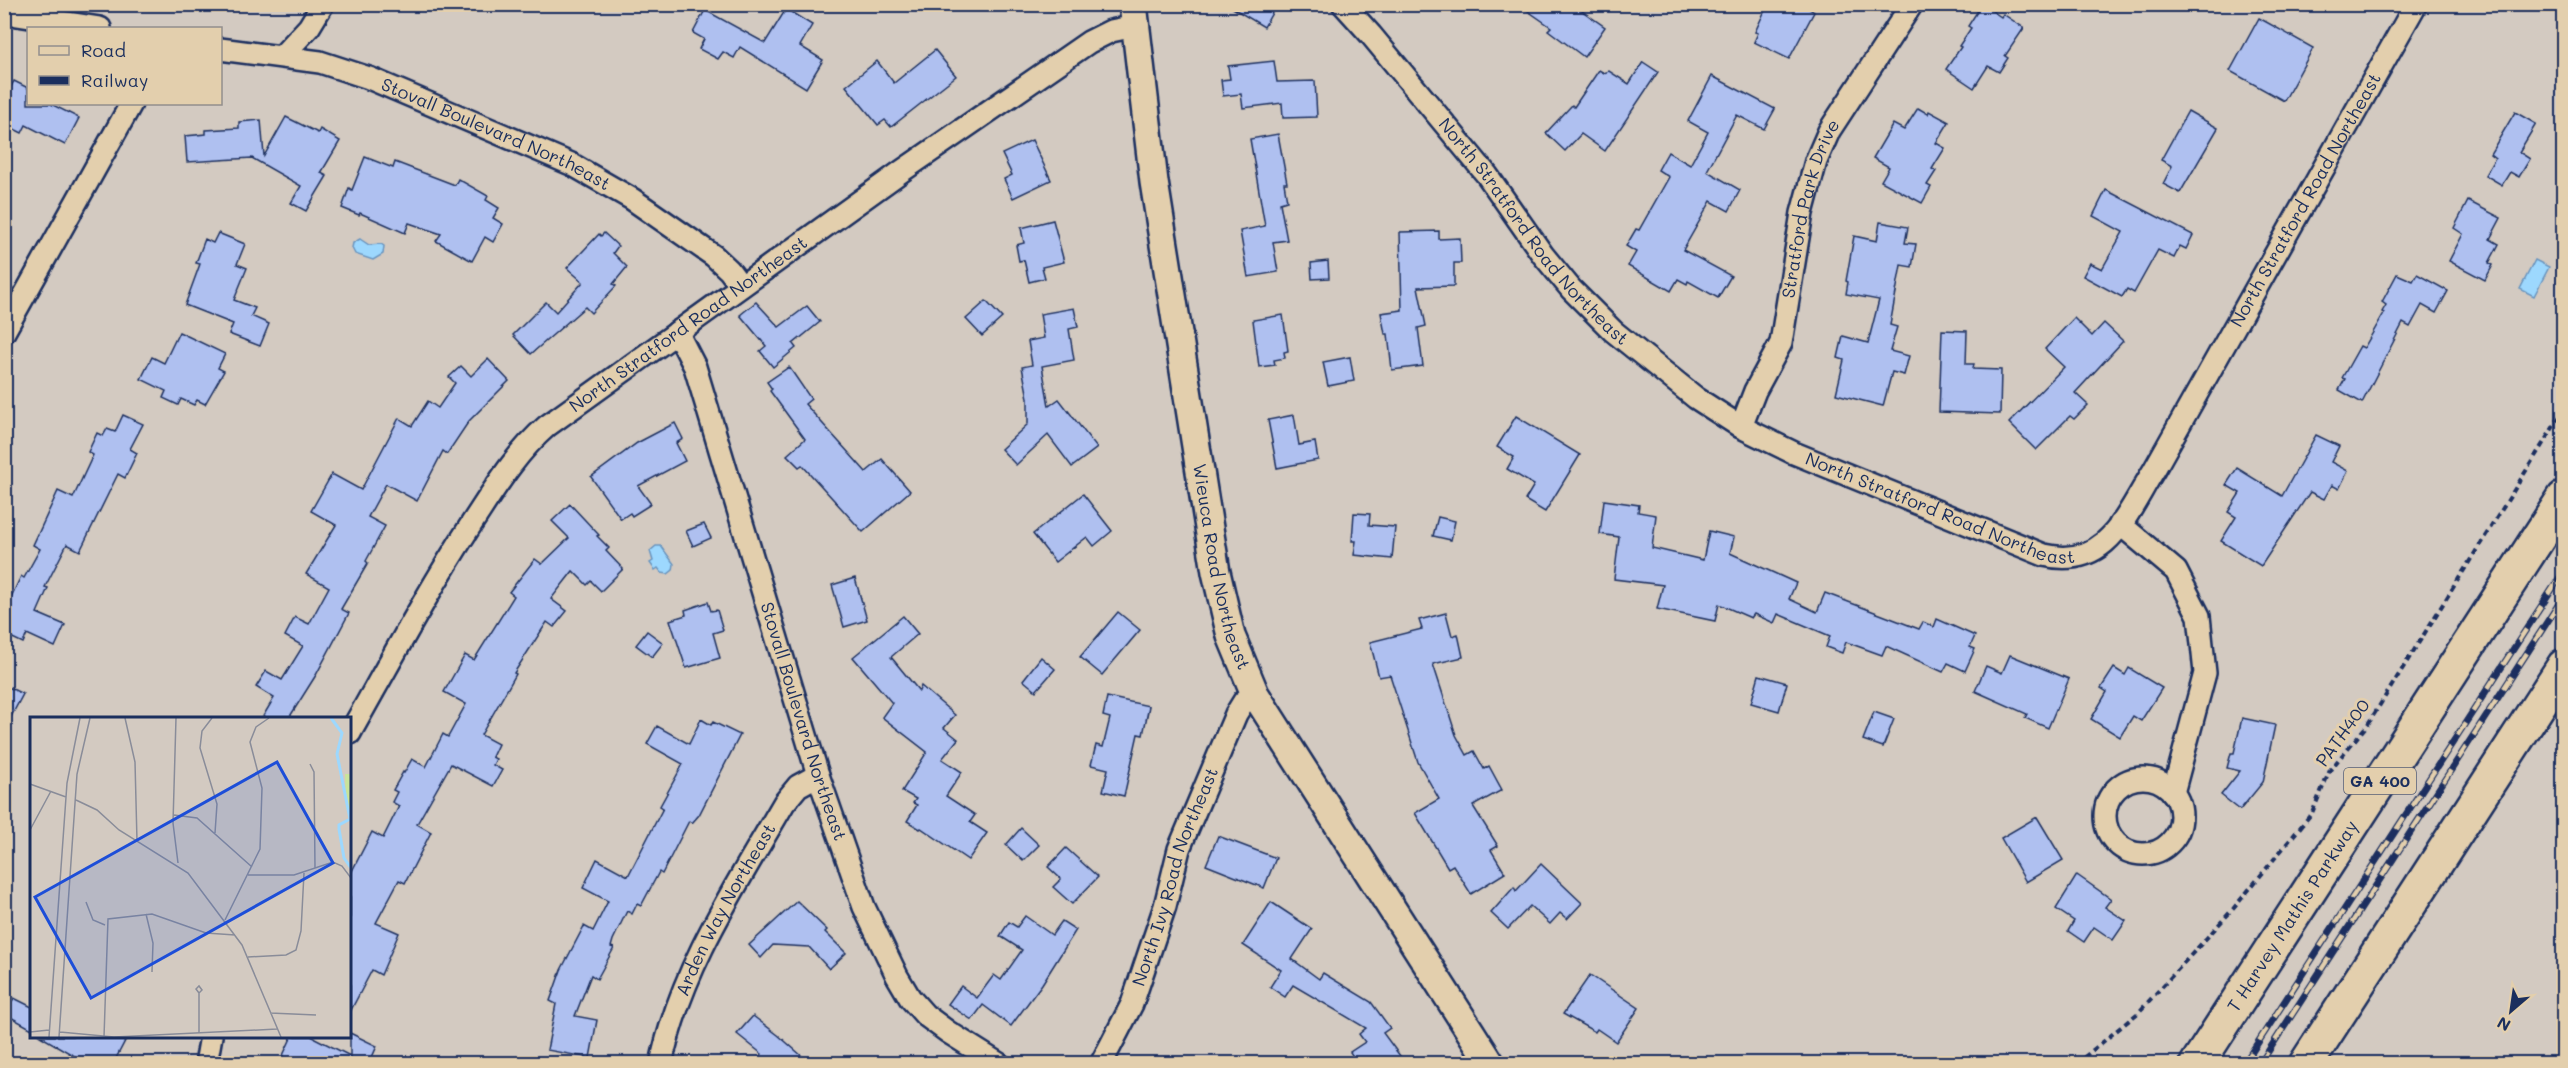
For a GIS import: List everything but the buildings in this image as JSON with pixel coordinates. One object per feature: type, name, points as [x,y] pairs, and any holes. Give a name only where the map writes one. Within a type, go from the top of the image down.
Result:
[{"type":"highway","name":"T Harvey Mathis Parkway","points":[[2197,1064],[2564,498]]},
{"type":"highway","points":[[2306,1064],[2564,666]]},
{"type":"street","points":[[282,56],[309,27],[323,4]]},
{"type":"street","name":"North Stratford Road Northeast","points":[[1343,4],[1486,175],[1543,255],[1571,289],[1613,331],[1696,398],[1741,427],[1794,453],[2043,555],[2059,559],[2076,558],[2095,552],[2110,539],[2120,524],[2154,470],[2416,4]]},
{"type":"street","name":"Stratford Park Drive","points":[[1741,427],[1755,392],[1781,342],[1802,213],[1816,160],[1829,130],[1912,4]]},
{"type":"street","points":[[4,10],[17,15],[94,27]]},
{"type":"street","name":"North Stratford Road Northeast","points":[[351,731],[450,557],[510,464],[528,443],[547,426],[902,171],[1089,42],[1111,31],[1134,15]]},
{"type":"street","name":"Wieuca Road Northeast","points":[[1134,15],[1154,182],[1216,572],[1232,636],[1255,694],[1490,1063]]},
{"type":"street","name":"Stovall Boulevard Northeast","points":[[222,49],[320,62],[369,78],[571,164],[632,199],[714,256],[741,286]]},
{"type":"street","points":[[4,332],[130,105]]},
{"type":"street","name":"Stovall Boulevard Northeast","points":[[677,332],[695,366],[818,775],[864,907],[910,998],[926,1015],[948,1032],[999,1064]]},
{"type":"street","points":[[2120,524],[2176,571],[2199,616],[2205,673],[2173,793]]},
{"type":"street","name":"North Ivy Road Northeast","points":[[1101,1064],[1132,1004],[1165,906],[1179,849],[1236,714],[1244,701],[1255,694]]},
{"type":"street","name":"Arden Way Northeast","points":[[661,1064],[677,1003],[706,939],[784,803],[798,786],[818,775]]},
{"type":"street","points":[[206,1064],[211,1038]]},
{"type":"path","name":"PATH400","points":[[2076,1064],[2138,1013],[2233,909],[2312,813],[2330,770],[2368,724],[2564,410]]},
{"type":"water","points":[[360,239],[369,245],[381,244],[384,246],[383,254],[373,260],[355,254],[352,248],[353,243]]},
{"type":"water","points":[[2535,260],[2549,267],[2534,296],[2520,289]]},
{"type":"water","points":[[656,546],[661,546],[674,564],[673,570],[668,574],[662,573],[658,568],[655,570],[650,563],[653,561],[650,551]]},
{"type":"railway","points":[[2244,1064],[2564,571]]},
{"type":"railway","points":[[2260,1064],[2564,596]]}]
